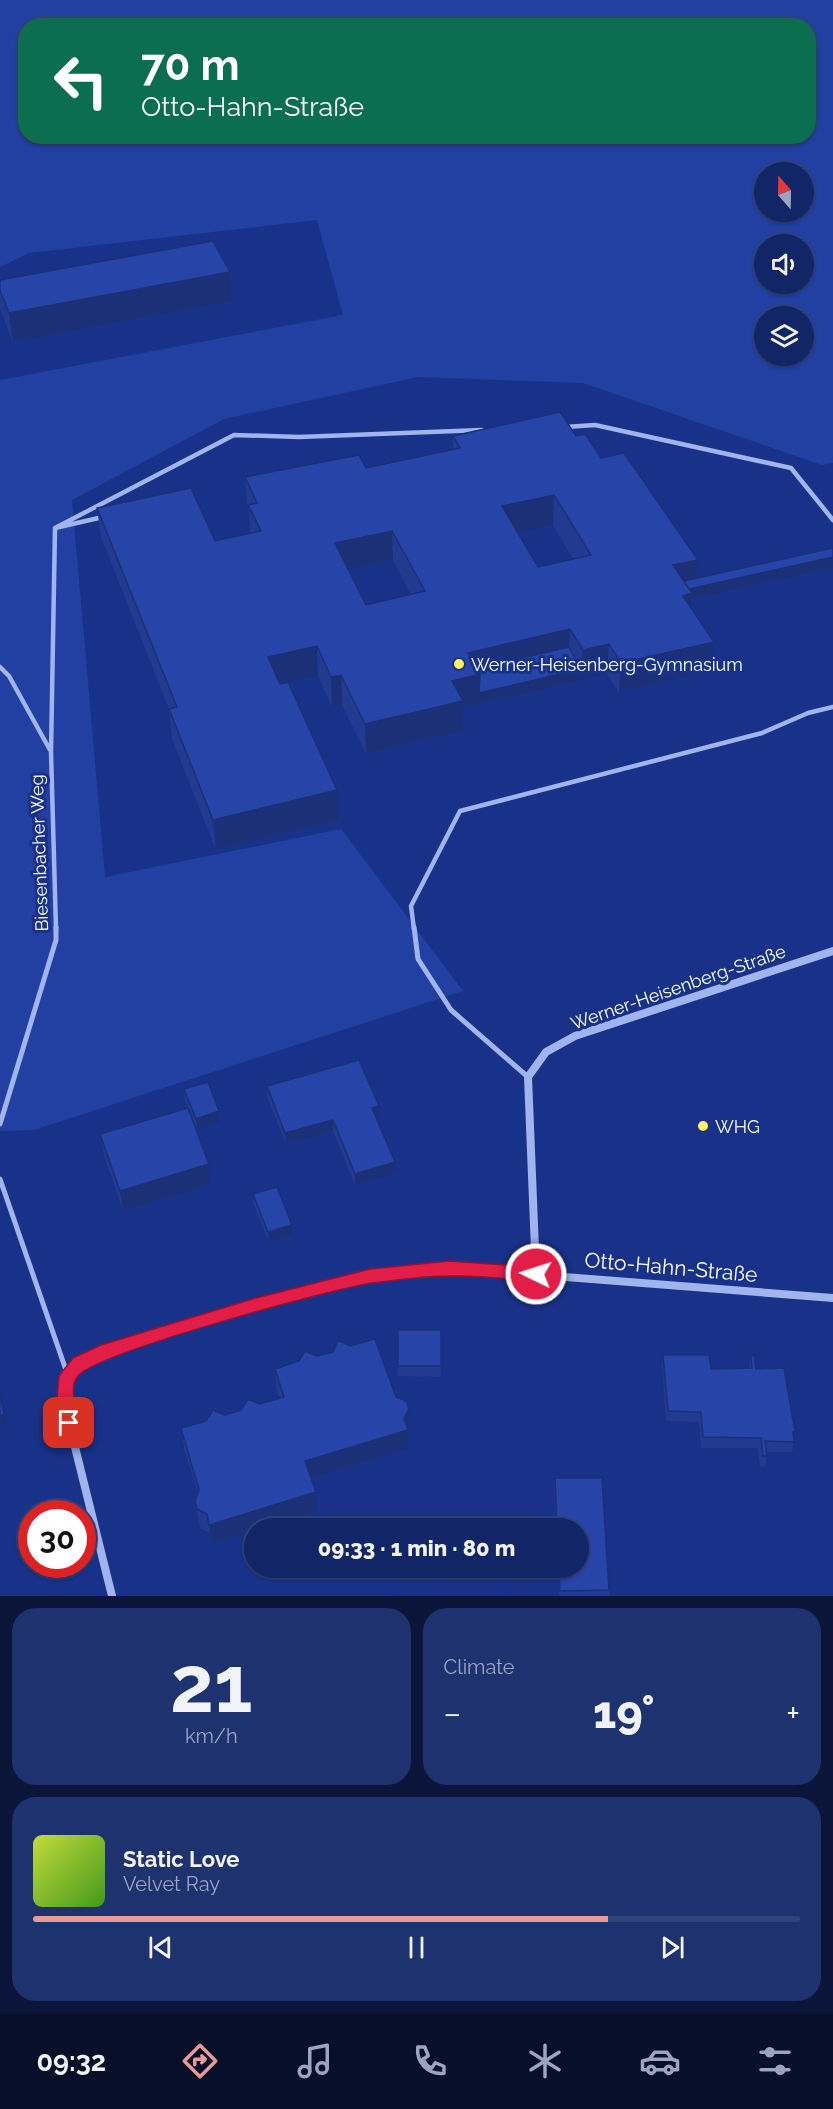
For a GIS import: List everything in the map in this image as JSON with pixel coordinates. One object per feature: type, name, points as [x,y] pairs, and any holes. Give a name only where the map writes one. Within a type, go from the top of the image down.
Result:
[{"type":"street","name":"Werner-Heisenberg-Straße","points":[[528,1077],[546,1052],[575,1036],[833,951]]},
{"type":"street","points":[[528,1077],[536,1274]]},
{"type":"street","name":"Otto-Hahn-Straße","points":[[68,1376],[79,1363],[107,1350],[256,1305],[370,1276],[449,1269],[833,1298]]},
{"type":"street","points":[[68,1376],[65,1398],[69,1423],[112,1596]]},
{"type":"lane","points":[[560,427],[596,425],[791,468],[833,520]]},
{"type":"lane","points":[[55,528],[234,435],[299,437],[489,430]]},
{"type":"lane","points":[[55,528],[110,515]]},
{"type":"lane","name":"Biesenbacher Weg","points":[[0,1124],[56,940],[51,752],[55,528]]},
{"type":"lane","name":"Biesenbacher Weg","points":[[0,667],[9,676],[51,752]]},
{"type":"lane","points":[[528,1077],[452,1010],[418,959],[411,906],[460,811],[762,733],[808,713],[833,707]]},
{"type":"lane","points":[[0,1179],[68,1376]]},
{"type":"shaded area","points":[[0,0],[833,0],[833,463],[822,465],[583,383],[418,377],[224,419],[72,500],[105,877],[341,829],[463,991],[34,1130],[0,1131],[0,380],[343,315],[317,220],[29,253],[0,267]]},
{"type":"building","points":[[213,241],[230,272],[9,313],[0,291],[0,280]]},
{"type":"building","points":[[560,412],[576,436],[585,434],[601,458],[624,453],[698,560],[673,565],[692,593],[683,596],[714,642],[621,663],[609,644],[583,650],[570,629],[468,653],[480,674],[452,681],[463,701],[365,724],[341,675],[331,677],[317,646],[268,657],[280,684],[288,682],[337,790],[213,820],[169,709],[177,707],[97,508],[191,488],[215,541],[261,531],[248,505],[257,503],[245,477],[359,455],[366,468],[460,448],[453,436]],"holes":[[[554,495],[591,555],[538,567],[502,506]],[[392,531],[425,591],[366,605],[335,543]]]},
{"type":"building","points":[[833,548],[833,557],[689,589],[684,581]]},
{"type":"building","points":[[569,647],[581,669],[479,693],[480,674],[477,669]]},
{"type":"building","points":[[359,1060],[379,1106],[372,1108],[395,1162],[355,1174],[333,1120],[285,1133],[267,1086]]},
{"type":"building","points":[[208,1082],[219,1111],[196,1119],[184,1089]]},
{"type":"building","points":[[188,1108],[209,1164],[120,1191],[100,1134]]},
{"type":"building","points":[[277,1187],[292,1225],[268,1232],[253,1194]]},
{"type":"building","points":[[398,1330],[441,1330],[441,1366],[398,1366]]},
{"type":"building","points":[[375,1339],[396,1397],[406,1401],[409,1409],[404,1418],[408,1430],[305,1461],[316,1492],[209,1525],[207,1514],[197,1509],[195,1500],[199,1490],[181,1428],[206,1421],[213,1410],[225,1415],[241,1410],[248,1399],[260,1404],[284,1397],[275,1369],[299,1361],[305,1351],[317,1356],[333,1352],[338,1340],[350,1346]]},
{"type":"building","points":[[663,1355],[709,1355],[711,1369],[752,1368],[751,1356],[754,1355],[756,1369],[784,1368],[795,1432],[793,1432],[794,1442],[765,1441],[767,1456],[763,1456],[761,1438],[703,1437],[701,1412],[668,1411]]},
{"type":"building","points":[[0,1393],[4,1414],[0,1415]]},
{"type":"building","points":[[555,1478],[602,1478],[609,1590],[560,1591],[559,1578],[589,1578],[589,1518],[557,1518]]},
{"type":"building","points":[[396,1595],[556,1596],[396,1596]]},
{"type":"place","name":"Werner-Heisenberg-Gymnasium","points":[[459,664]]},
{"type":"place","name":"WHG","points":[[703,1126]]},
{"type":"route","points":[[69,1423],[65,1398],[68,1376],[79,1363],[107,1350],[256,1305],[370,1276],[449,1269],[536,1274]]}]
